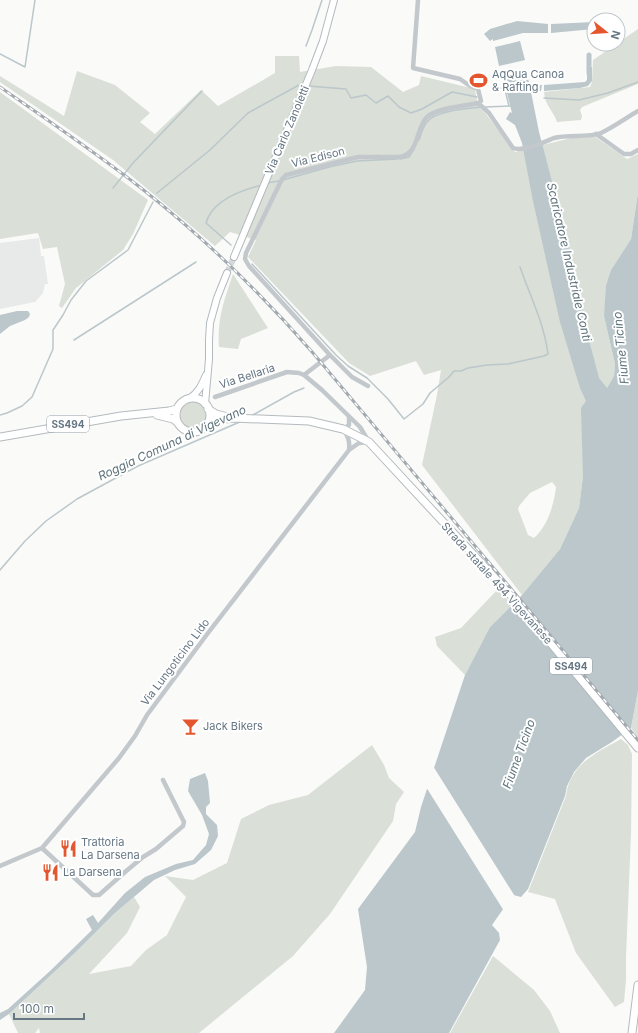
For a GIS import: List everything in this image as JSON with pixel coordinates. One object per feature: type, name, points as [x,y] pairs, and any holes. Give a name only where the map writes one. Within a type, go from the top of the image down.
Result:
[{"type":"main road","name":"Via Carlo Zanoletti","points":[[234,257],[306,85],[323,41],[334,0]]},
{"type":"main road","points":[[208,423],[210,418],[207,406],[210,323],[217,298],[227,273]]},
{"type":"main road","points":[[190,398],[196,395],[200,389],[208,369]]},
{"type":"main road","name":"SS494","points":[[0,437],[107,418],[170,411],[176,409],[182,402],[190,398],[198,399],[216,414],[234,418]]},
{"type":"main road","points":[[176,409],[175,414],[177,422]]},
{"type":"main road","name":"SS494","points":[[136,414],[165,416],[177,422],[183,430],[192,433],[201,431],[208,423],[216,420],[234,418],[309,421],[346,430],[369,442]]},
{"type":"main road","name":"Strada statale 494 Vigevanese","points":[[369,442],[509,593],[638,748]]},
{"type":"main road","points":[[632,1033],[638,985]]},
{"type":"street","points":[[418,0],[413,68],[462,80],[470,86],[478,89],[482,106],[513,148],[518,150],[557,138],[596,134],[638,111]]},
{"type":"street","name":"Via Edison","points":[[368,386],[352,377],[330,355],[249,266],[245,259],[246,253],[281,181],[286,175],[358,157],[406,156],[412,149],[427,117],[434,112],[482,106]]},
{"type":"street","points":[[596,134],[624,154],[631,154],[638,150]]},
{"type":"street","points":[[330,355],[304,375],[322,390],[355,422],[365,434],[369,442],[359,443],[349,450]]},
{"type":"street","name":"Via Bellaria","points":[[214,397],[287,372],[304,375]]},
{"type":"street","points":[[349,417],[349,425],[346,430],[349,450]]},
{"type":"street","points":[[346,430],[352,431],[355,422]]},
{"type":"street","name":"Via Lungoticino Lido","points":[[0,866],[42,848],[119,758],[135,736],[147,715],[193,652],[349,450]]},
{"type":"street","points":[[42,848],[93,895],[99,895],[143,857],[156,849],[183,826],[184,822],[163,780]]},
{"type":"shaded area","points":[[638,29],[638,84],[582,107],[580,110],[582,116],[581,120],[557,122],[547,104],[544,92],[590,87],[592,82],[593,60],[605,52],[626,52],[626,37]]},
{"type":"shaded area","points":[[275,56],[299,56],[300,72],[336,66],[371,67],[403,92],[419,85],[421,76],[475,89],[478,106],[486,114],[515,152],[575,137],[594,136],[627,159],[638,154],[638,193],[631,239],[611,270],[604,316],[615,364],[614,376],[607,388],[583,476],[579,508],[560,549],[522,595],[422,465],[441,370],[424,375],[416,361],[370,376],[349,363],[248,257],[256,240],[230,232],[215,246],[113,160],[0,82],[0,76],[64,116],[77,71],[115,85],[150,113],[140,122],[155,134],[201,90],[218,106],[275,73]],"holes":[[[552,482],[556,487],[554,500],[547,521],[534,538],[528,535],[518,509],[519,506],[530,493]]]},
{"type":"shaded area","points":[[0,92],[148,200],[133,234],[123,250],[76,288],[62,308],[59,306],[65,284],[57,247],[43,249],[38,233],[0,239]]},
{"type":"shaded area","points":[[39,238],[41,256],[44,256],[48,284],[45,284],[43,293],[35,302],[0,309],[0,243]]},
{"type":"shaded area","points":[[233,274],[268,328],[241,339],[238,349],[219,347],[220,318]]},
{"type":"shaded area","points":[[193,402],[202,406],[206,415],[202,424],[193,428],[184,424],[180,415],[184,406]]},
{"type":"shaded area","points":[[498,589],[512,605],[490,627],[465,675],[437,646],[435,637],[461,628]]},
{"type":"shaded area","points":[[638,691],[638,738],[631,728]]},
{"type":"shaded area","points":[[621,739],[628,745],[632,754],[631,833],[624,1002],[615,1007],[576,953],[555,899],[528,892],[566,796],[568,785],[573,776],[586,761],[602,749]]},
{"type":"shaded area","points":[[372,745],[384,765],[389,778],[404,792],[396,804],[393,821],[330,914],[293,956],[199,1033],[40,1033],[39,1028],[35,1033],[18,1033],[9,1014],[78,950],[115,913],[134,897],[140,907],[127,933],[89,974],[131,966],[146,950],[167,935],[186,897],[165,876],[193,880],[227,863],[241,819],[269,805],[308,795]]},
{"type":"shaded area","points":[[493,956],[534,990],[550,1011],[560,1033],[450,1033]]},
{"type":"water","points":[[517,21],[548,24],[548,33],[523,33],[493,41],[493,39],[490,41],[484,34],[490,29]]},
{"type":"water","points":[[586,22],[586,30],[551,33],[551,24]]},
{"type":"water","points":[[520,41],[525,60],[499,66],[495,47]]},
{"type":"water","points":[[592,67],[592,81],[588,86],[544,91],[544,85],[585,82],[587,80],[587,68]]},
{"type":"water","points":[[526,71],[530,86],[542,85],[541,91],[531,92],[539,132],[564,227],[599,378],[607,388],[614,376],[615,364],[604,316],[606,286],[611,270],[631,239],[638,193],[638,691],[631,728],[586,758],[574,772],[567,786],[565,796],[528,889],[521,897],[513,895],[492,925],[499,933],[500,940],[449,1033],[334,1033],[365,990],[367,967],[358,909],[415,832],[421,807],[465,675],[490,627],[522,595],[560,549],[579,508],[583,476],[581,408],[586,401],[580,388],[560,322],[533,201],[522,143],[515,125],[506,119],[510,112],[512,113],[503,77]]},
{"type":"water","points":[[17,311],[28,311],[30,314],[29,317],[10,326],[0,334],[0,315]]},
{"type":"water","points":[[205,773],[208,781],[210,803],[206,807],[206,814],[217,825],[218,836],[211,850],[195,864],[175,870],[154,880],[115,913],[78,950],[9,1014],[0,1020],[0,1013],[8,1009],[92,930],[86,919],[93,915],[98,923],[125,893],[145,877],[176,864],[193,860],[206,845],[209,834],[202,815],[188,791],[190,779]]},
{"type":"pier","points":[[433,766],[516,898],[514,897],[504,911],[426,787]]},
{"type":"waterway","points":[[0,54],[25,67],[35,0]]},
{"type":"waterway","points":[[306,46],[322,0]]},
{"type":"waterway","points":[[589,55],[589,73]]},
{"type":"waterway","points":[[544,98],[579,100],[608,93],[638,82]]},
{"type":"waterway","points":[[157,193],[210,150],[248,113],[299,85],[302,86]]},
{"type":"waterway","points":[[308,86],[346,89],[351,98],[366,95],[376,103],[388,96],[399,107],[411,113],[422,109],[452,92],[477,97]]},
{"type":"waterway","points":[[501,88],[505,90],[509,106]]},
{"type":"waterway","points":[[113,188],[133,163],[202,91]]},
{"type":"waterway","name":"Roggia Comuna di Vigevano","points":[[485,107],[511,106]]},
{"type":"waterway","name":"Roggia Comuna di Vigevano","points":[[419,140],[422,130],[432,118],[445,112],[482,107]]},
{"type":"waterway","name":"Roggia Comuna di Vigevano","points":[[400,159],[409,157],[414,149]]},
{"type":"waterway","name":"Roggia Comuna di Vigevano","points":[[283,180],[357,161],[397,159]]},
{"type":"waterway","name":"Roggia Comuna di Vigevano","points":[[267,183],[279,181]]},
{"type":"waterway","name":"Roggia Comuna di Vigevano","points":[[231,245],[206,223],[209,215],[214,208],[237,193],[262,185]]},
{"type":"waterway","points":[[0,415],[22,406],[32,397],[53,349],[53,330],[71,300],[86,281],[128,250],[153,202]]},
{"type":"waterway","points":[[74,340],[196,262]]},
{"type":"waterway","name":"Roggia Comuna di Vigevano","points":[[252,264],[336,355],[348,366],[367,378],[388,399],[404,419],[423,404],[430,393],[454,371],[461,371],[468,368],[487,365],[508,364],[548,354],[540,320],[520,267]]},
{"type":"waterway","name":"Roggia Comuna di Vigevano","points":[[251,416],[304,388]]},
{"type":"waterway","name":"Roggia Comuna di Vigevano","points":[[0,570],[25,541],[46,521],[77,499],[138,466],[242,421]]},
{"type":"tunnel","points":[[227,273],[234,257]]},
{"type":"railway","points":[[0,87],[89,149],[141,188],[187,226],[252,287],[313,353],[638,740]]},
{"type":"place","name":"AqQua Canoa & Rafting","points":[[479,80]]},
{"type":"place","name":"Jack Bikers","points":[[190,726]]},
{"type":"place","name":"Trattoria La Darsena","points":[[68,848]]},
{"type":"place","name":"La Darsena","points":[[50,872]]},
{"type":"water label","name":"Scaricatore Industriale Conti","points":[[569,262]]},
{"type":"water label","name":"Fiume Ticino","points":[[621,348]]},
{"type":"water label","name":"Fiume Ticino","points":[[519,754]]}]
